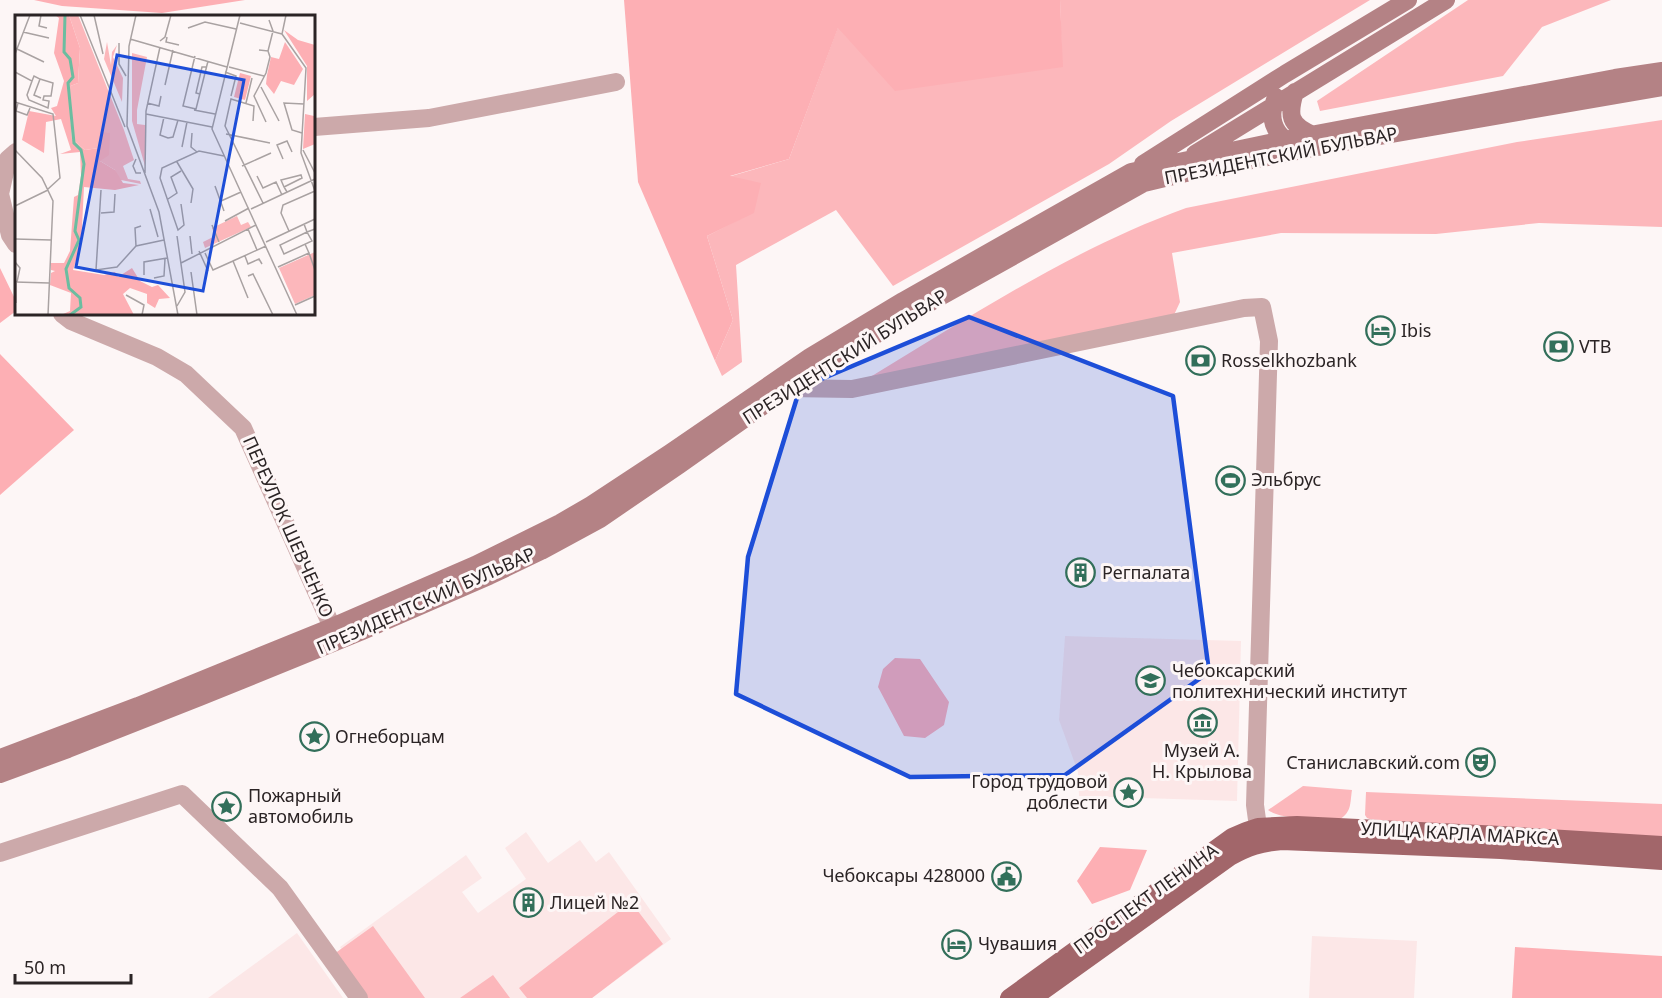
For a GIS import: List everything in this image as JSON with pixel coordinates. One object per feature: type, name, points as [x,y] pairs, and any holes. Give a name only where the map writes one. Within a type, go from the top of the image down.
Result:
[{"type":"main road","points":[[1137,177],[1285,74],[1408,0]]},
{"type":"main road","points":[[1137,177],[1185,160],[1446,0]]},
{"type":"main road","name":"ПРЕЗИДЕНТСКИЙ БУЛЬВАР","points":[[0,758],[138,706],[332,627],[475,565],[560,523],[591,505],[810,357],[903,301],[1137,177],[1186,173],[1312,142],[1615,78],[1662,71]]},
{"type":"main road","points":[[1285,74],[1273,105],[1271,116],[1274,126],[1284,140],[1294,144],[1312,142]]},
{"type":"main road","name":"ПРЕЗИДЕНТСКИЙ БУЛЬВАР","points":[[1312,142],[1662,87]]},
{"type":"main road","points":[[1295,92],[1291,114],[1293,123],[1312,142]]},
{"type":"main road","name":"ПРЕЗИДЕНТСКИЙ БУЛЬВАР","points":[[1185,160],[1284,140]]},
{"type":"main road","name":"ПРЕЗИДЕНТСКИЙ БУЛЬВАР","points":[[0,774],[191,701],[360,632],[489,576],[541,550],[600,519],[789,388],[1137,177]]},
{"type":"main road","name":"УЛИЦА КАРЛА МАРКСА","points":[[1260,835],[1276,825],[1662,845]]},
{"type":"main road","name":"ПРОСПЕКТ ЛЕНИНА","points":[[1033,998],[1065,966],[1232,837],[1246,831],[1260,835]]},
{"type":"main road","name":"УЛИЦА КАРЛА МАРКСА","points":[[1260,835],[1282,841],[1501,850],[1662,861]]},
{"type":"main road","name":"ПРОСПЕКТ ЛЕНИНА","points":[[1009,998],[1065,966]]},
{"type":"street","points":[[315,127],[429,118],[616,82]]},
{"type":"street","points":[[15,153],[8,159],[0,194],[10,235],[15,242]]},
{"type":"street","points":[[789,388],[852,389],[1244,308],[1262,307],[1269,341],[1255,805],[1260,835]]},
{"type":"street","name":"ПЕРЕУЛОК ШЕВЧЕНКО","points":[[63,315],[71,321],[157,357],[186,374],[243,428],[332,627]]},
{"type":"street","points":[[0,853],[182,794],[280,888],[359,998]]},
{"type":"highlighted area","points":[[969,317],[1173,396],[1209,672],[1065,775],[910,777],[736,694],[748,557],[800,388]]},
{"type":"shaded area","points":[[34,0],[245,0],[162,13],[62,6]]},
{"type":"shaded area","points":[[624,0],[1060,0],[1063,67],[895,91],[838,28],[789,159],[730,176],[761,183],[754,213],[707,236],[733,320],[715,361],[638,182]]},
{"type":"shaded area","points":[[1060,0],[1370,0],[1171,121],[1109,164],[893,286],[836,210],[736,265],[742,362],[722,376],[715,361],[733,320],[707,236],[754,212],[728,177],[789,159],[838,27],[1062,67]]},
{"type":"shaded area","points":[[1468,0],[1611,0],[1542,27],[1503,76],[1320,111],[1317,101]]},
{"type":"shaded area","points":[[1662,120],[1662,227],[1539,223],[1436,234],[1281,233],[1172,253],[1180,302],[1174,315],[867,379],[983,308],[1062,264],[1103,243],[1186,208],[1517,142]]},
{"type":"shaded area","points":[[0,268],[15,299],[15,312],[0,323]]},
{"type":"shaded area","points":[[0,354],[74,430],[0,495]]},
{"type":"shaded area","name":"Чебоксарский политехнический институт","points":[[1065,636],[1241,641],[1237,801],[1079,796],[1078,772],[1059,720]]},
{"type":"shaded area","points":[[895,658],[920,659],[949,702],[944,725],[925,738],[904,736],[878,687],[883,669]]},
{"type":"shaded area","points":[[1303,786],[1352,790],[1349,810],[1340,819],[1312,819],[1283,816],[1268,810]]},
{"type":"shaded area","points":[[1366,792],[1662,804],[1662,837],[1372,820],[1365,815]]},
{"type":"shaded area","points":[[526,832],[548,863],[580,840],[596,862],[609,852],[671,939],[592,998],[376,998],[340,947],[466,855],[482,878],[462,892],[478,913],[526,879],[505,848]]},
{"type":"shaded area","points":[[1100,847],[1147,850],[1130,890],[1092,904],[1077,881]]},
{"type":"shaded area","points":[[631,902],[663,944],[592,998],[527,998],[519,988]]},
{"type":"shaded area","points":[[373,926],[425,998],[366,998],[334,954]]},
{"type":"shaded area","points":[[297,933],[343,998],[208,998]]},
{"type":"shaded area","points":[[1312,936],[1417,941],[1414,998],[1309,998]]},
{"type":"shaded area","points":[[1515,947],[1662,956],[1662,998],[1512,998]]},
{"type":"shaded area","points":[[493,975],[510,998],[460,998]]},
{"type":"place","name":"Ibis","points":[[1380,331]]},
{"type":"place","name":"VTB","points":[[1558,347]]},
{"type":"place","name":"Rosselkhozbank","points":[[1200,361]]},
{"type":"place","name":"Эльбрус","points":[[1230,480]]},
{"type":"place","name":"Регпалата","points":[[1081,573]]},
{"type":"place","name":"Чебоксарский политехнический институт","points":[[1151,681]]},
{"type":"place","name":"Музей А. Н. Крылова","points":[[1202,722]]},
{"type":"place","name":"Огнеборцам","points":[[314,737]]},
{"type":"place","name":"Станиславский.com","points":[[1481,763]]},
{"type":"place","name":"Город трудовой доблести","points":[[1129,792]]},
{"type":"place","name":"Пожарный автомобиль","points":[[227,806]]},
{"type":"place","name":"Чебоксары 428000","points":[[1006,876]]},
{"type":"place","name":"Лицей №2","points":[[529,903]]},
{"type":"place","name":"Чувашия","points":[[957,944]]}]
